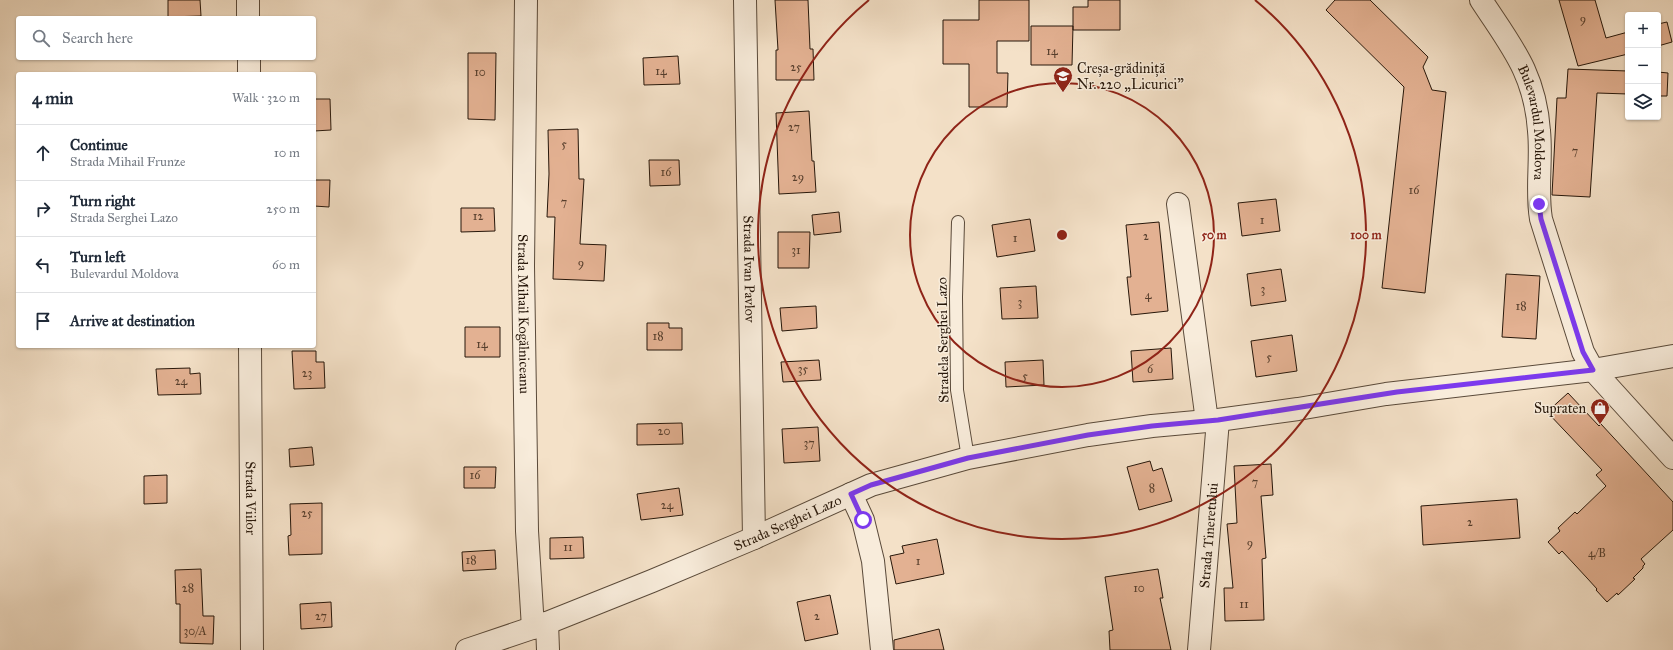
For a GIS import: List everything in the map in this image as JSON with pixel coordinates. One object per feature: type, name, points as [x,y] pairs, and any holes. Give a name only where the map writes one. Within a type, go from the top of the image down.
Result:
[{"type":"street","points":[[248,0],[248,16]]},
{"type":"street","name":"Strada Mihail Kogălniceanu","points":[[526,0],[523,266],[527,531],[540,625],[548,650]]},
{"type":"street","name":"Strada Ivan Pavlov","points":[[745,0],[754,538]]},
{"type":"street","name":"Bulevardul Moldova","points":[[1481,0],[1516,52],[1528,78],[1537,106],[1540,132],[1539,204],[1541,219],[1583,352],[1593,370]]},
{"type":"street","points":[[249,60],[249,72]]},
{"type":"street","name":"Strada Tineretului","points":[[1178,204],[1212,421],[1199,650]]},
{"type":"street","name":"Strada Viilor","points":[[250,348],[252,650]]},
{"type":"street","name":"Strada Serghei Lazo","points":[[467,650],[540,625],[652,581],[754,538],[871,485],[968,458],[1088,435],[1212,421],[1298,409],[1386,394],[1593,370],[1673,356]]},
{"type":"street","points":[[1593,370],[1673,458]]},
{"type":"street","points":[[851,494],[863,520],[873,560],[882,650]]},
{"type":"lane","name":"Stradela Serghei Lazo","points":[[958,222],[956,297],[957,390],[968,458]]},
{"type":"building","points":[[168,0],[200,0],[201,16],[168,16]]},
{"type":"building","points":[[775,0],[808,0],[810,49],[813,49],[814,80],[776,80],[776,50],[778,50]]},
{"type":"building","points":[[979,0],[1029,0],[1029,41],[997,41],[997,73],[1008,73],[1007,107],[969,107],[969,64],[943,64],[943,20],[979,20]]},
{"type":"building","points":[[1088,0],[1120,0],[1120,30],[1073,30],[1073,7],[1088,7]]},
{"type":"building","points":[[1335,0],[1370,0],[1428,57],[1423,67],[1432,90],[1446,92],[1425,293],[1382,288],[1404,87],[1326,10]]},
{"type":"building","points":[[1559,0],[1595,0],[1606,38],[1625,33],[1625,55],[1578,66]]},
{"type":"building","points":[[1667,22],[1672,42],[1661,45],[1661,23]]},
{"type":"building","points":[[1031,26],[1073,26],[1072,65],[1031,65]]},
{"type":"building","points":[[468,53],[496,53],[495,120],[468,119]]},
{"type":"building","points":[[678,56],[680,84],[644,85],[643,58]]},
{"type":"building","points":[[1568,69],[1625,71],[1625,94],[1597,93],[1590,197],[1552,195],[1557,98],[1566,98]]},
{"type":"building","points":[[1661,72],[1668,73],[1667,96],[1661,96]]},
{"type":"building","points":[[316,99],[330,99],[331,130],[316,131]]},
{"type":"building","points":[[809,111],[812,161],[814,161],[816,192],[779,194],[776,113]]},
{"type":"building","points":[[578,129],[579,179],[584,179],[580,244],[606,245],[604,281],[553,279],[555,217],[547,217],[549,174],[548,130]]},
{"type":"building","points":[[649,160],[679,160],[680,185],[650,186]]},
{"type":"building","points":[[316,180],[330,180],[329,207],[316,206]]},
{"type":"building","points":[[1276,199],[1280,231],[1242,236],[1238,203]]},
{"type":"building","points":[[461,208],[494,208],[495,231],[461,232]]},
{"type":"building","points":[[839,212],[841,232],[814,235],[812,215]]},
{"type":"building","points":[[1030,219],[1035,251],[997,257],[992,225]]},
{"type":"building","points":[[1159,222],[1168,311],[1131,315],[1127,277],[1131,277],[1126,225]]},
{"type":"building","points":[[778,232],[810,232],[809,268],[778,268]]},
{"type":"building","points":[[1281,269],[1286,301],[1251,306],[1247,274]]},
{"type":"building","points":[[1506,274],[1540,276],[1536,339],[1502,337]]},
{"type":"building","points":[[1036,286],[1038,318],[1002,319],[1000,288]]},
{"type":"building","points":[[816,306],[817,328],[782,331],[780,308]]},
{"type":"building","points":[[647,323],[669,323],[669,328],[682,328],[682,350],[647,350]]},
{"type":"building","points":[[465,327],[500,327],[500,357],[465,357]]},
{"type":"building","points":[[1292,335],[1297,371],[1256,377],[1251,341]]},
{"type":"building","points":[[1171,348],[1173,379],[1133,382],[1131,351]]},
{"type":"building","points":[[292,351],[316,351],[316,362],[324,362],[325,388],[294,389]]},
{"type":"building","points":[[819,360],[821,380],[783,382],[781,362]]},
{"type":"building","points":[[1043,360],[1044,385],[1006,387],[1005,362]]},
{"type":"building","points":[[190,368],[190,374],[200,373],[201,394],[158,395],[156,369]]},
{"type":"building","points":[[1568,393],[1599,426],[1601,424],[1673,502],[1673,530],[1641,559],[1645,564],[1633,578],[1635,579],[1618,595],[1617,593],[1607,602],[1562,551],[1559,554],[1548,542],[1560,531],[1558,528],[1575,512],[1577,514],[1606,486],[1596,475],[1602,470],[1547,412]]},
{"type":"building","points":[[682,423],[683,444],[637,445],[637,424]]},
{"type":"building","points":[[818,427],[820,461],[784,463],[782,429]]},
{"type":"building","points":[[312,447],[314,465],[290,467],[289,449]]},
{"type":"building","points":[[1150,461],[1153,471],[1162,468],[1172,501],[1139,510],[1127,467]]},
{"type":"building","points":[[1271,464],[1273,495],[1261,496],[1266,558],[1262,559],[1264,620],[1225,621],[1224,588],[1233,588],[1227,524],[1237,523],[1234,466]]},
{"type":"building","points":[[464,467],[496,467],[495,488],[464,488]]},
{"type":"building","points":[[167,475],[167,503],[144,504],[144,476]]},
{"type":"building","points":[[679,488],[683,515],[641,520],[637,494]]},
{"type":"building","points":[[1517,499],[1520,538],[1423,545],[1421,506]]},
{"type":"building","points":[[322,503],[322,554],[289,555],[288,536],[291,535],[290,504]]},
{"type":"building","points":[[583,537],[584,558],[550,559],[550,538]]},
{"type":"building","points":[[937,539],[944,574],[896,584],[890,556],[904,553],[902,546]]},
{"type":"building","points":[[495,550],[496,569],[463,571],[462,552]]},
{"type":"building","points":[[201,569],[203,616],[214,616],[213,644],[180,643],[180,604],[176,604],[175,570]]},
{"type":"building","points":[[1158,569],[1163,598],[1160,598],[1171,650],[1110,650],[1109,631],[1113,630],[1105,577]]},
{"type":"building","points":[[830,595],[838,634],[805,641],[797,602]]},
{"type":"building","points":[[331,602],[332,627],[301,629],[300,604]]},
{"type":"building","points":[[939,629],[944,650],[894,650],[894,640]]},
{"type":"place","name":"Creșa-grădiniță Nr. 220 „Licurici”","points":[[1063,93]]},
{"type":"place","name":"Supraten","points":[[1600,425]]},
{"type":"route","points":[[863,520],[851,494],[871,485],[968,458],[1011,449],[1088,435],[1298,409],[1397,392],[1593,370],[1583,352],[1541,219],[1539,204]]}]
